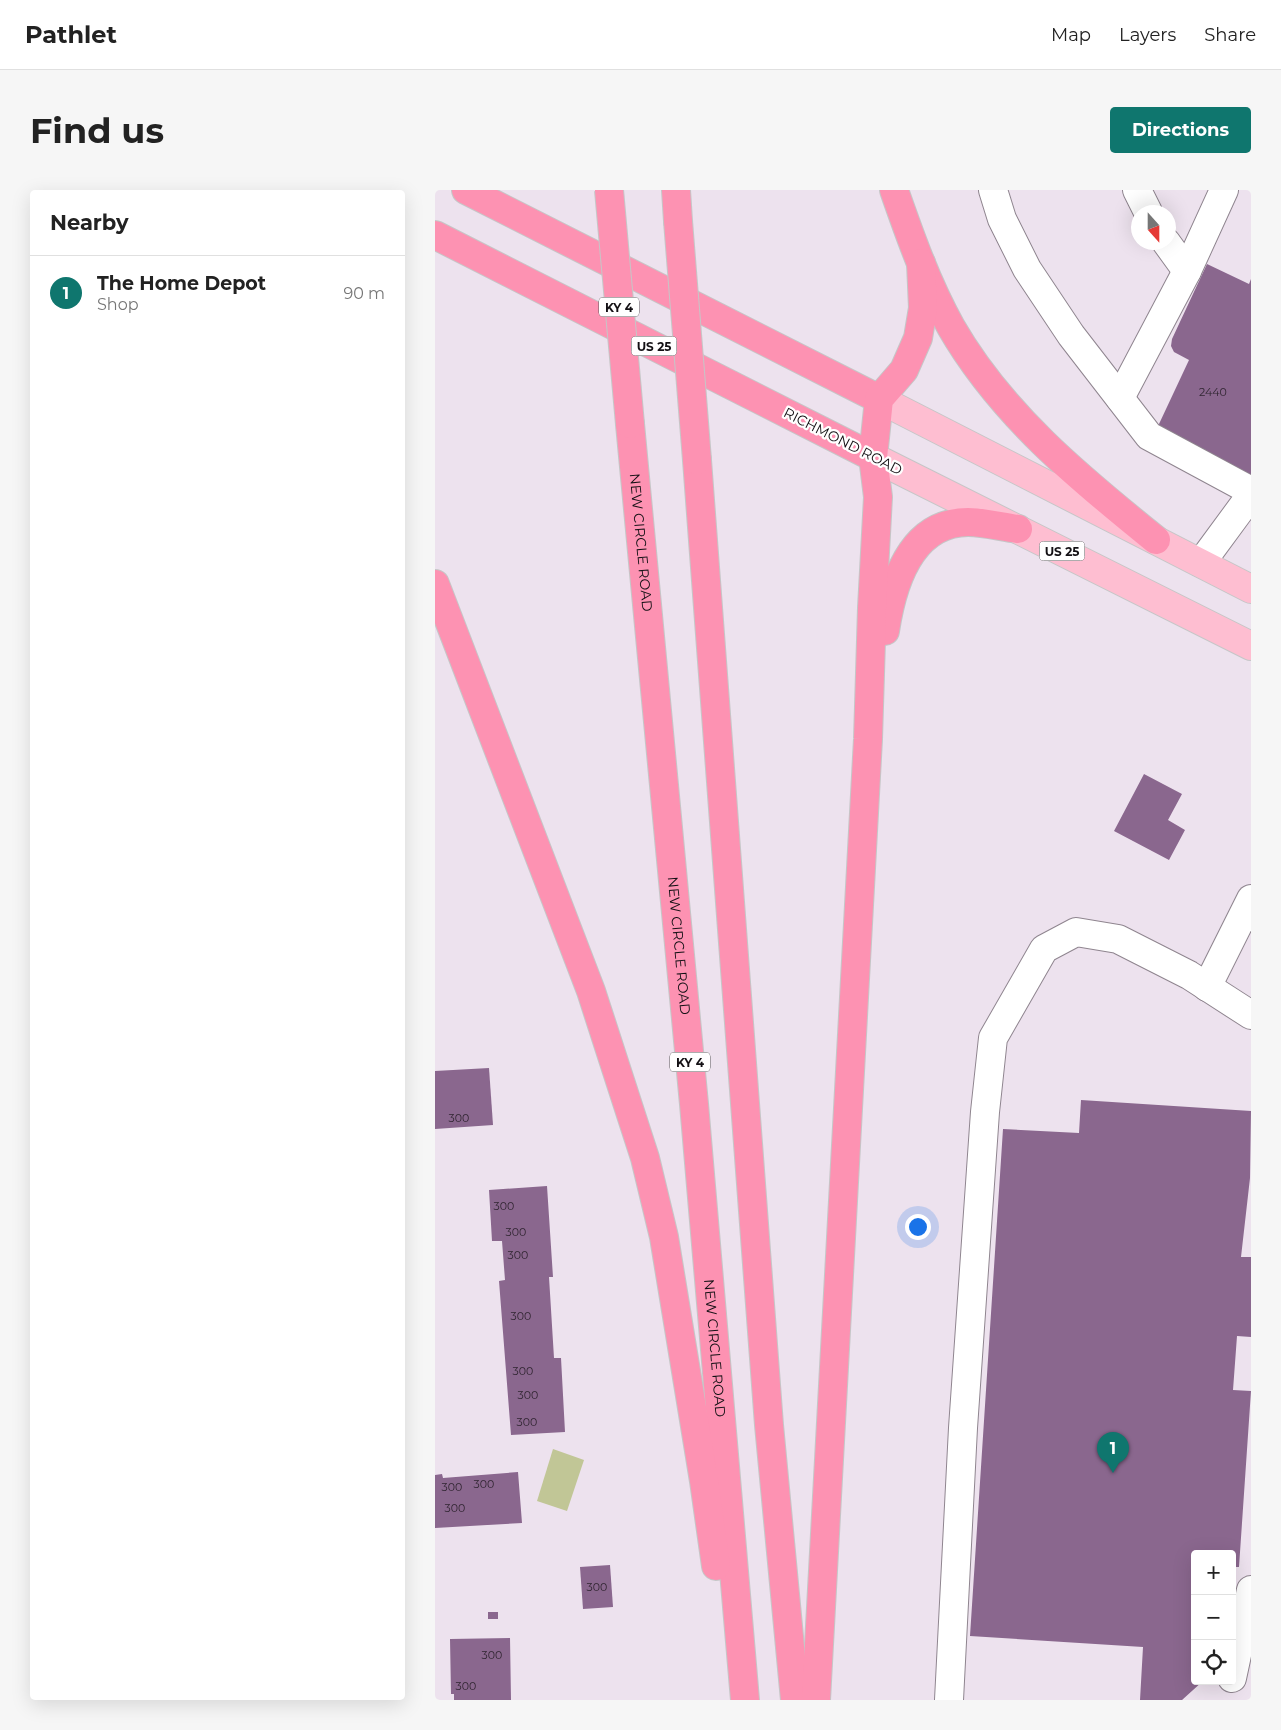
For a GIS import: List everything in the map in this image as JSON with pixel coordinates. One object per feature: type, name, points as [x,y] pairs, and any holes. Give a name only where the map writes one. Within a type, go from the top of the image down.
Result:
[{"type":"highway","points":[[466,190],[879,399]]},
{"type":"highway","name":"NEW CIRCLE ROAD","points":[[609,190],[695,1104],[745,1700]]},
{"type":"highway","points":[[676,190],[769,1425],[795,1700]]},
{"type":"highway","points":[[894,190],[921,263],[951,326],[1000,397],[1067,467],[1156,540]]},
{"type":"highway","name":"RICHMOND ROAD","points":[[435,235],[873,457]]},
{"type":"highway","points":[[816,1700],[868,739],[878,497],[873,457],[879,399],[904,370],[918,338],[923,308],[921,263]]},
{"type":"highway","points":[[868,739],[889,604],[905,562],[926,537],[941,528],[968,522],[1018,529]]},
{"type":"highway","points":[[435,584],[591,991],[645,1158],[664,1237],[705,1481],[734,1700]]},
{"type":"main road","points":[[879,399],[1251,589]]},
{"type":"main road","name":"RICHMOND ROAD","points":[[873,457],[1251,646]]},
{"type":"lane","points":[[993,190],[1002,219],[1027,269],[1071,335],[1149,436],[1251,493],[1201,563]]},
{"type":"lane","points":[[1137,190],[1144,205]]},
{"type":"lane","points":[[1120,398],[1187,271],[1224,190]]},
{"type":"lane","points":[[1173,250],[1187,271]]},
{"type":"lane","points":[[1207,987],[1251,899]]},
{"type":"lane","points":[[949,1700],[963,1428],[985,1112],[993,1038],[1043,949],[1076,932],[1118,939],[1207,987],[1251,1015]]},
{"type":"lane","points":[[1236,1661],[1251,1590]]},
{"type":"lane","points":[[1228,1700],[1231,1685]]},
{"type":"green space","points":[[553,1449],[584,1460],[567,1511],[537,1501]]},
{"type":"building","points":[[1207,264],[1249,284],[1251,279],[1251,476],[1160,429],[1159,424],[1189,360],[1174,352],[1171,346],[1172,339]]},
{"type":"building","points":[[1144,774],[1182,794],[1168,820],[1185,830],[1169,860],[1114,831]]},
{"type":"building","points":[[489,1068],[493,1125],[435,1129],[435,1071]]},
{"type":"building","points":[[1081,1100],[1251,1111],[1250,1178],[1241,1257],[1251,1257],[1251,1337],[1237,1336],[1233,1390],[1251,1391],[1239,1567],[1236,1567],[1236,1550],[1191,1550],[1191,1685],[1199,1685],[1182,1700],[1140,1700],[1143,1647],[970,1636],[1003,1129],[1079,1133]]},
{"type":"building","points":[[547,1186],[553,1277],[549,1277],[554,1358],[561,1358],[565,1432],[511,1435],[499,1281],[505,1280],[502,1241],[492,1241],[489,1190]]},
{"type":"building","points":[[518,1472],[522,1523],[435,1528],[435,1475],[442,1474],[443,1478]]},
{"type":"building","points":[[610,1565],[613,1607],[583,1609],[580,1567]]},
{"type":"building","points":[[488,1612],[498,1612],[498,1619],[488,1619]]},
{"type":"building","points":[[510,1638],[511,1700],[454,1700],[454,1694],[451,1694],[450,1639]]},
{"type":"place","name":"The Home Depot","points":[[1113,1473]]}]
